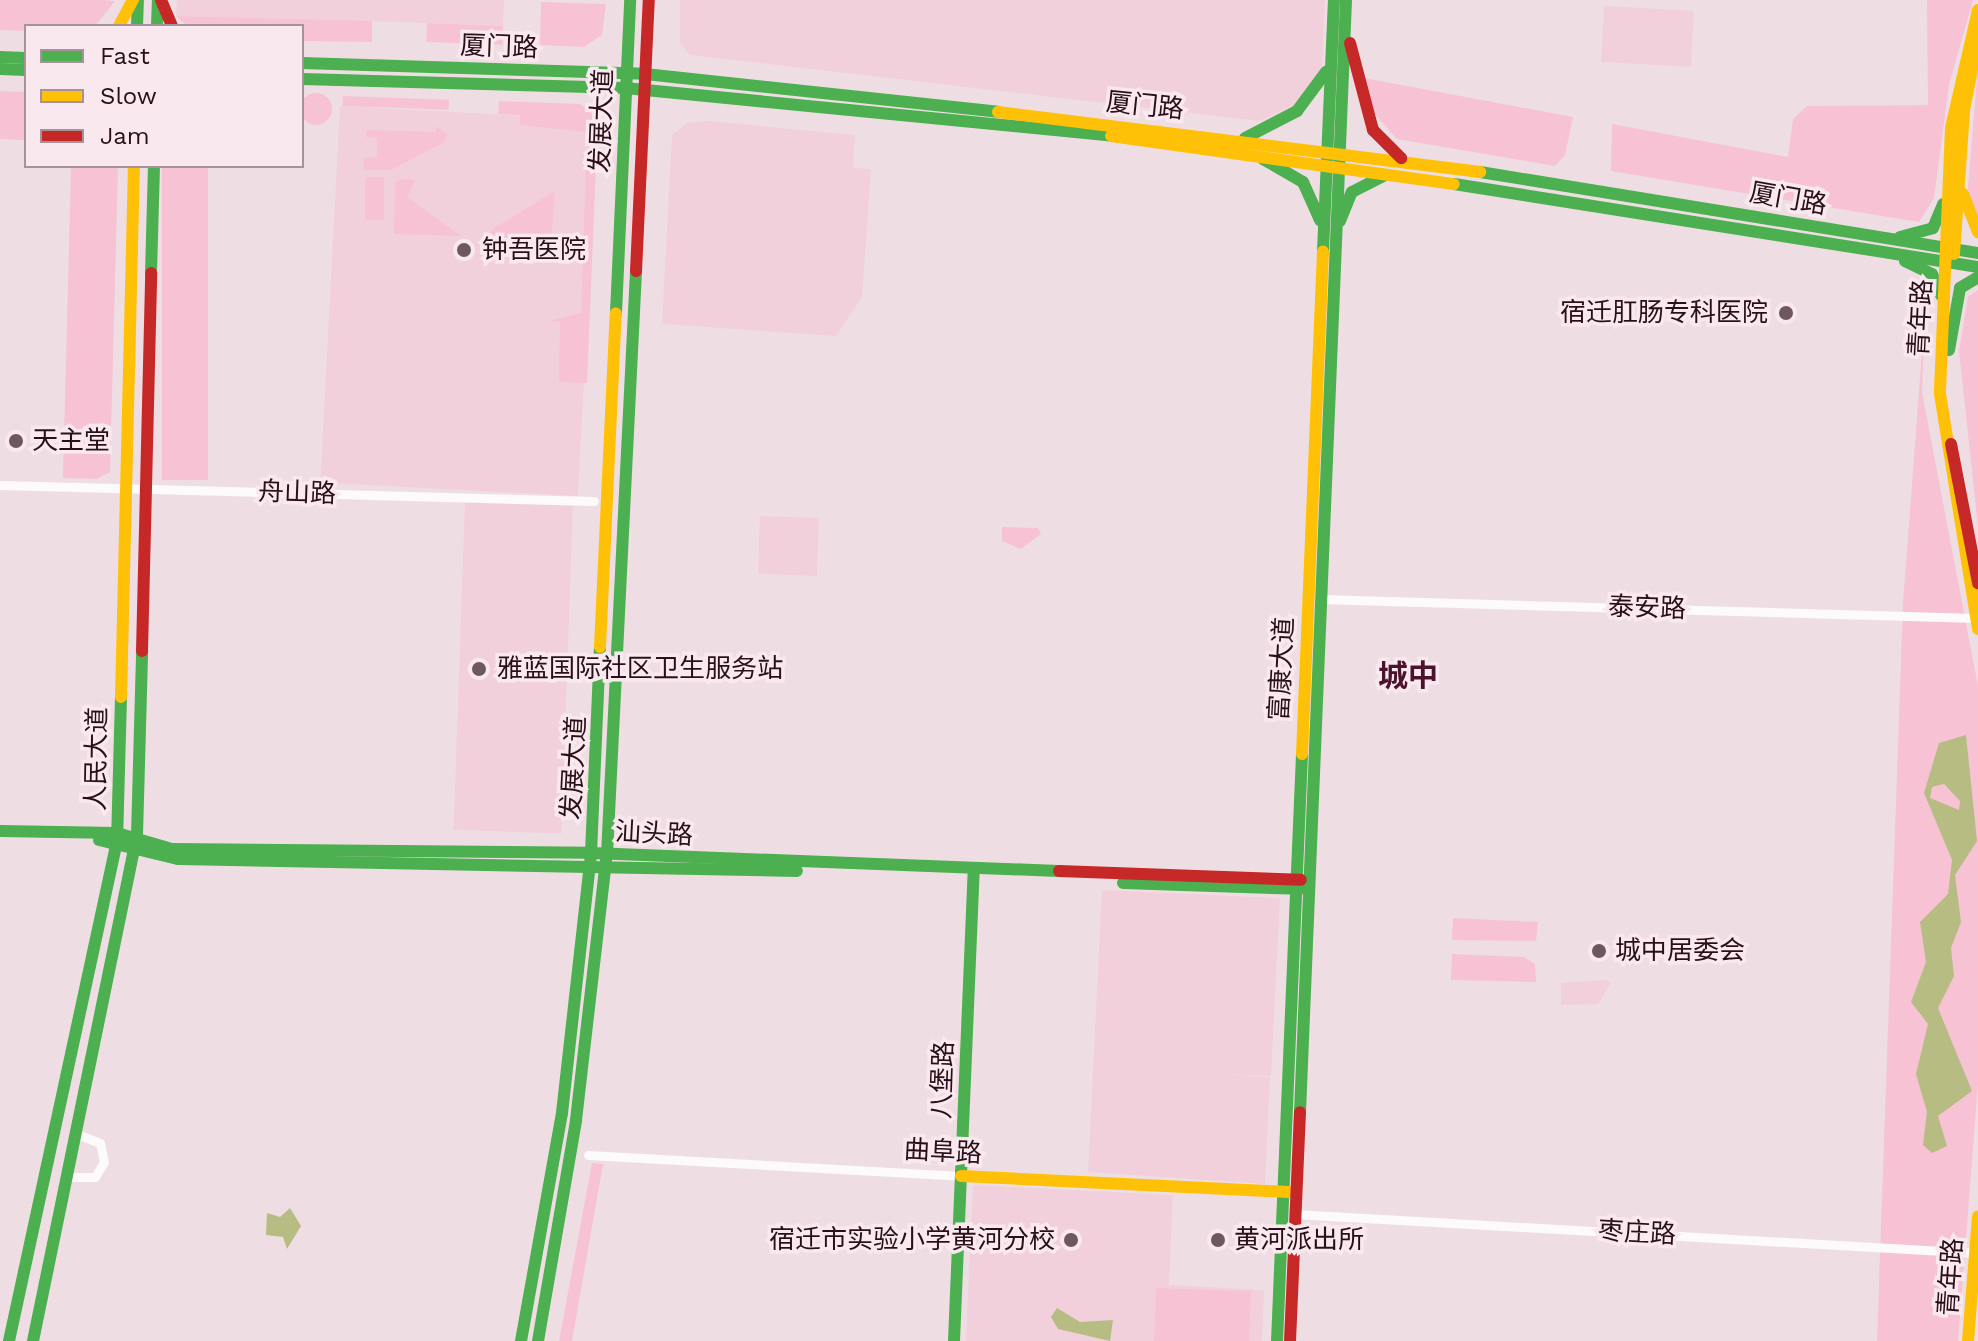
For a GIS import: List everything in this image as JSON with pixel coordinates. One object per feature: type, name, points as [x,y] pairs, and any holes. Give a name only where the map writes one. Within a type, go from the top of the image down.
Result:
[{"type":"street","points":[[120,24],[136,0]]},
{"type":"street","points":[[136,0],[137,24]]},
{"type":"street","points":[[157,24],[159,0]]},
{"type":"street","points":[[159,0],[171,24]]},
{"type":"street","name":"发展大道","points":[[521,1341],[562,1113],[590,858],[630,0]]},
{"type":"street","name":"发展大道","points":[[538,1341],[576,1120],[607,859],[649,0]]},
{"type":"street","points":[[1237,144],[1287,119],[1322,86],[1340,6]]},
{"type":"street","points":[[1340,6],[1366,112],[1403,160]]},
{"type":"street","name":"富康大道","points":[[1277,1341],[1294,884],[1340,6]]},
{"type":"street","name":"青年路","points":[[1977,623],[1942,436],[1955,151],[1978,10]]},
{"type":"street","name":"青年路","points":[[1955,151],[1978,39]]},
{"type":"street","points":[[0,57],[24,58]]},
{"type":"street","name":"厦门路","points":[[304,63],[645,74],[1333,157],[1403,160],[1880,244],[1950,263],[1978,267]]},
{"type":"street","points":[[0,69],[24,70]]},
{"type":"street","name":"厦门路","points":[[304,79],[625,88],[1237,144]]},
{"type":"street","points":[[1237,144],[1303,182],[1329,239]]},
{"type":"street","points":[[1955,151],[1964,203],[1978,232]]},
{"type":"street","points":[[1880,244],[1917,234],[1938,222],[1955,151]]},
{"type":"street","name":"厦门路","points":[[1333,157],[1397,173],[1880,244],[1978,253]]},
{"type":"street","name":"人民大道","points":[[9,1341],[117,837],[134,168]]},
{"type":"street","name":"人民大道","points":[[33,1341],[136,840],[154,168]]},
{"type":"street","points":[[1329,239],[1352,192],[1374,176],[1397,173]]},
{"type":"street","name":"富康大道","points":[[1290,1341],[1319,599],[1329,239]]},
{"type":"street","points":[[1880,244],[1938,281],[1945,349]]},
{"type":"street","points":[[1945,349],[1960,288],[1978,277]]},
{"type":"street","name":"青年路","points":[[1945,349],[1948,424],[1978,583]]},
{"type":"street","name":"舟山路","points":[[0,485],[594,501]]},
{"type":"street","name":"泰安路","points":[[1319,599],[1977,623]]},
{"type":"street","name":"汕头路","points":[[0,831],[117,837],[172,849],[590,858],[1308,885]]},
{"type":"street","name":"汕头路","points":[[0,838],[117,837]]},
{"type":"street","name":"八堡路","points":[[954,1341],[974,873]]},
{"type":"street","points":[[68,1177],[95,1177],[104,1162],[100,1143],[77,1134]]},
{"type":"street","name":"曲阜路","points":[[588,1155],[1296,1192]]},
{"type":"street","name":"枣庄路","points":[[1295,1214],[1977,1253]]},
{"type":"street","name":"青年路","points":[[1971,1341],[1978,1216]]},
{"type":"street","points":[[31,1244],[53,1247]]},
{"type":"street","name":"青年路","points":[[1971,1341],[1978,1287]]},
{"type":"shaded area","points":[[0,0],[115,1],[97,24],[24,24],[24,31],[0,30]]},
{"type":"shaded area","points":[[177,0],[504,0],[503,25],[176,16]]},
{"type":"shaded area","points":[[680,0],[1325,0],[1322,67],[1297,104],[1259,121],[690,55],[680,43]]},
{"type":"shaded area","points":[[1927,0],[1973,0],[1949,85],[1934,198],[1919,222],[1611,171],[1612,124],[1788,157],[1793,119],[1807,106],[1928,105]]},
{"type":"shaded area","points":[[541,2],[606,4],[602,35],[584,47],[540,45]]},
{"type":"shaded area","points":[[1604,6],[1694,11],[1691,67],[1601,62]]},
{"type":"shaded area","points":[[176,16],[372,21],[372,42],[304,41],[304,24],[185,24]]},
{"type":"shaded area","points":[[427,23],[503,26],[502,45],[426,42]]},
{"type":"shaded area","points":[[1978,67],[1978,223],[1967,198]]},
{"type":"shaded area","points":[[1364,78],[1573,117],[1565,155],[1555,166],[1397,139],[1373,112]]},
{"type":"shaded area","points":[[0,91],[24,92],[24,140],[0,139]]},
{"type":"shaded area","points":[[322,94],[331,103],[328,121],[316,125],[304,121],[304,97]]},
{"type":"shaded area","points":[[343,96],[449,100],[449,110],[343,106]]},
{"type":"shaded area","points":[[499,101],[580,104],[598,118],[587,383],[559,382],[560,321],[550,321],[581,313],[587,132],[520,125],[520,115],[498,114]]},
{"type":"shaded area","name":"钟吾医院","points":[[340,106],[598,120],[578,496],[320,482]]},
{"type":"shaded area","points":[[708,121],[855,135],[853,168],[871,169],[862,297],[836,336],[662,324],[672,135],[687,123]]},
{"type":"shaded area","points":[[436,126],[447,134],[444,142],[391,170],[364,170],[363,158],[377,157],[377,138],[366,137],[366,130],[436,132]]},
{"type":"shaded area","points":[[71,168],[118,168],[110,472],[96,479],[63,478]]},
{"type":"shaded area","points":[[162,168],[208,168],[208,480],[162,480]]},
{"type":"shaded area","points":[[365,177],[384,177],[384,220],[365,220]]},
{"type":"shaded area","points":[[415,180],[407,197],[461,236],[394,234],[395,182]]},
{"type":"shaded area","points":[[555,191],[551,239],[490,239],[491,230]]},
{"type":"shaded area","points":[[1978,290],[1978,527],[1959,351],[1968,297]]},
{"type":"shaded area","points":[[1925,312],[1922,392],[1978,686],[1978,1084],[1958,1341],[1877,1341],[1903,603]]},
{"type":"shaded area","points":[[465,502],[573,506],[561,834],[454,830]]},
{"type":"shaded area","points":[[760,516],[819,518],[817,576],[758,574]]},
{"type":"shaded area","points":[[1002,527],[1038,528],[1041,534],[1021,549],[1002,541]]},
{"type":"shaded area","points":[[1966,735],[1977,841],[1955,875],[1961,922],[1951,948],[1954,976],[1938,1008],[1972,1091],[1938,1116],[1947,1146],[1932,1153],[1923,1145],[1927,1112],[1916,1074],[1928,1024],[1911,1002],[1926,962],[1920,922],[1948,894],[1952,860],[1924,793],[1939,743]],"holes":[[[1944,784],[1960,801],[1959,810],[1930,798],[1932,787]]]},
{"type":"shaded area","points":[[1102,890],[1280,898],[1271,1076],[1217,1074],[1270,1077],[1265,1184],[1088,1172]]},
{"type":"shaded area","points":[[1453,918],[1538,922],[1536,941],[1452,940]]},
{"type":"shaded area","points":[[1452,954],[1524,957],[1535,964],[1536,982],[1451,980]]},
{"type":"shaded area","points":[[1606,980],[1611,983],[1598,1004],[1561,1005],[1561,983]]},
{"type":"shaded area","points":[[592,1163],[603,1164],[572,1341],[559,1341]]},
{"type":"shaded area","name":"宿迁市实验小学黄河分校","points":[[973,1185],[1173,1195],[1169,1285],[1264,1290],[1262,1341],[966,1341]]},
{"type":"shaded area","points":[[290,1208],[301,1226],[287,1249],[283,1237],[266,1235],[267,1213],[280,1217]]},
{"type":"shaded area","points":[[1156,1288],[1251,1291],[1249,1341],[1154,1341]]},
{"type":"shaded area","points":[[1057,1308],[1080,1322],[1113,1320],[1110,1341],[1058,1329],[1051,1317]]},
{"type":"traffic: fast","points":[[137,24],[138,0]]},
{"type":"traffic: fast","points":[[616,313],[630,0]]},
{"type":"traffic: fast","points":[[1323,251],[1334,0]]},
{"type":"traffic: fast","points":[[1300,1112],[1346,0]]},
{"type":"traffic: fast","points":[[157,24],[158,1]]},
{"type":"traffic: fast","points":[[0,57],[24,58]]},
{"type":"traffic: fast","points":[[304,63],[645,74],[998,112]]},
{"type":"traffic: fast","points":[[0,69],[24,70]]},
{"type":"traffic: fast","points":[[1245,138],[1297,111],[1326,72]]},
{"type":"traffic: fast","points":[[304,79],[625,88],[1111,136]]},
{"type":"traffic: fast","points":[[1263,159],[1303,182],[1320,220]]},
{"type":"traffic: fast","points":[[151,273],[154,168]]},
{"type":"traffic: fast","points":[[1480,172],[1978,253]]},
{"type":"traffic: fast","points":[[1340,221],[1352,192],[1385,175]]},
{"type":"traffic: fast","points":[[1454,184],[1978,267]]},
{"type":"traffic: fast","points":[[1900,237],[1933,228],[1943,204]]},
{"type":"traffic: fast","points":[[1905,261],[1932,274],[1941,295]]},
{"type":"traffic: fast","points":[[538,1341],[576,1120],[607,854],[636,271]]},
{"type":"traffic: fast","points":[[1949,350],[1960,288],[1978,277]]},
{"type":"traffic: fast","points":[[521,1341],[562,1113],[591,853],[600,647]]},
{"type":"traffic: fast","points":[[33,1341],[137,835],[142,651]]},
{"type":"traffic: fast","points":[[9,1341],[117,841],[121,697]]},
{"type":"traffic: fast","points":[[1277,1341],[1302,754]]},
{"type":"traffic: fast","points":[[0,831],[117,833],[172,849],[591,853],[1059,871]]},
{"type":"traffic: fast","points":[[99,840],[178,859],[797,871]]},
{"type":"traffic: fast","points":[[954,1341],[974,870]]},
{"type":"traffic: fast","points":[[1123,883],[1300,889]]},
{"type":"traffic: slow","points":[[120,24],[133,0]]},
{"type":"traffic: slow","points":[[1978,10],[1951,128],[1940,394],[1978,629]]},
{"type":"traffic: slow","points":[[1954,254],[1964,110],[1978,39]]},
{"type":"traffic: slow","points":[[998,112],[1480,172]]},
{"type":"traffic: slow","points":[[1111,136],[1454,184]]},
{"type":"traffic: slow","points":[[121,697],[134,168]]},
{"type":"traffic: slow","points":[[1963,194],[1978,232]]},
{"type":"traffic: slow","points":[[1302,754],[1323,251]]},
{"type":"traffic: slow","points":[[600,647],[616,313]]},
{"type":"traffic: slow","points":[[961,1176],[1289,1192]]},
{"type":"traffic: slow","points":[[1968,1341],[1978,1216]]},
{"type":"traffic: jam","points":[[161,0],[171,24]]},
{"type":"traffic: jam","points":[[636,271],[649,0]]},
{"type":"traffic: jam","points":[[1350,43],[1373,130],[1401,158]]},
{"type":"traffic: jam","points":[[142,651],[151,273]]},
{"type":"traffic: jam","points":[[1951,444],[1978,583]]},
{"type":"traffic: jam","points":[[1059,871],[1301,880]]},
{"type":"traffic: jam","points":[[1290,1341],[1300,1112]]},
{"type":"place","name":"钟吾医院","points":[[464,250]]},
{"type":"place","name":"宿迁肛肠专科医院","points":[[1786,313]]},
{"type":"place","name":"天主堂","points":[[16,441]]},
{"type":"place","name":"雅蓝国际社区卫生服务站","points":[[479,669]]},
{"type":"place","name":"城中居委会","points":[[1599,951]]},
{"type":"place","name":"宿迁市实验小学黄河分校","points":[[1071,1240]]},
{"type":"place","name":"黄河派出所","points":[[1218,1240]]},
{"type":"district","name":"城中","points":[[1408,676]]}]
